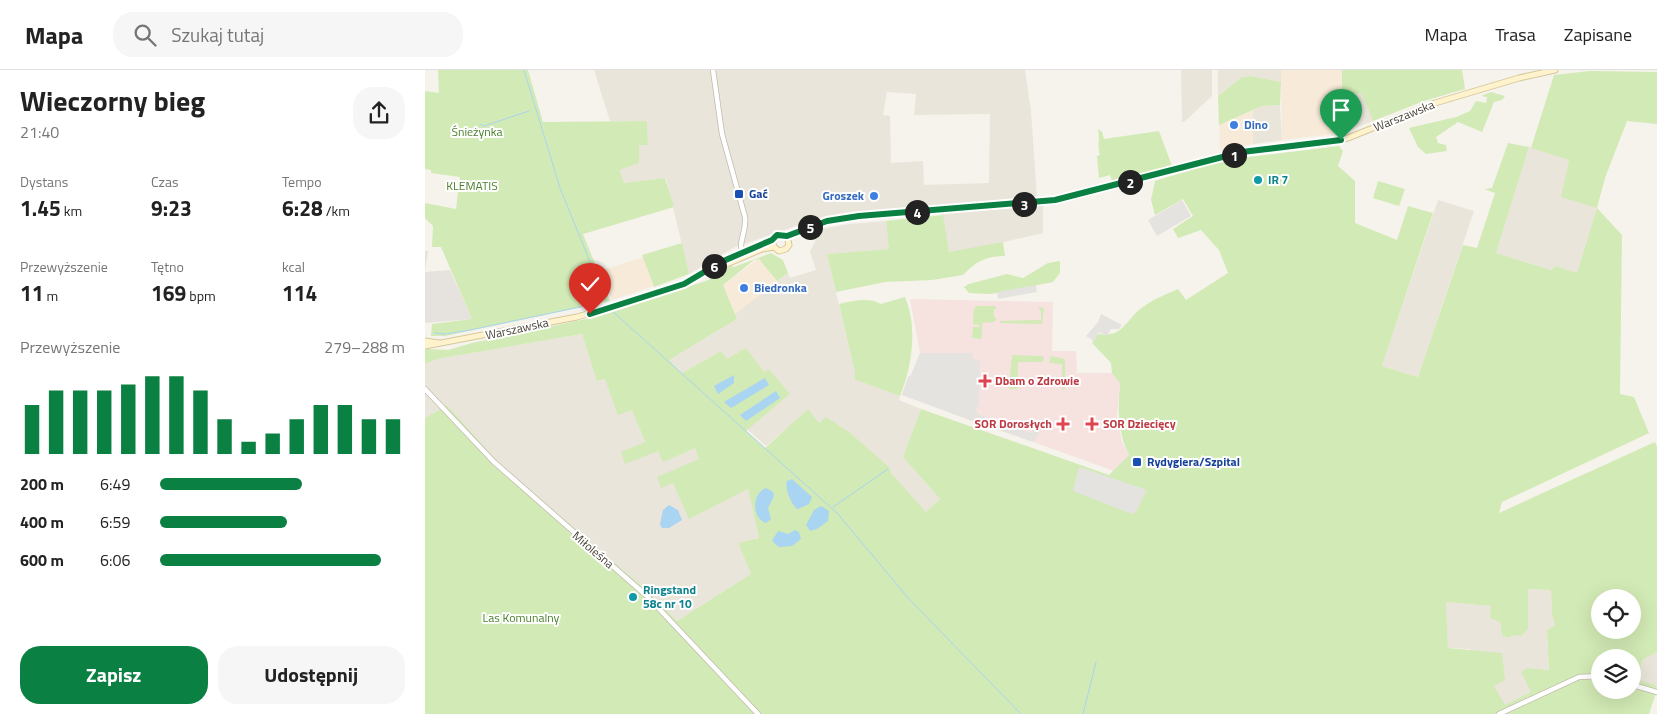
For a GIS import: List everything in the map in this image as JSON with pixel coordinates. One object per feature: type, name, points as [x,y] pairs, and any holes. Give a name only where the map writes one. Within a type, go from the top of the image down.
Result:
[{"type":"main road","name":"Warszawska","points":[[788,239],[809,227],[827,221],[859,216],[1059,200],[1242,152],[1329,143],[1348,138],[1435,103],[1519,78],[1555,70]]},
{"type":"main road","points":[[779,234],[788,239],[788,247],[784,250],[779,251],[774,247],[772,240],[779,234]]},
{"type":"main road","name":"Warszawska","points":[[743,255],[772,240]]},
{"type":"main road","name":"Warszawska","points":[[425,346],[603,310],[676,287],[705,273],[721,262],[774,247]]},
{"type":"main road","name":"Warszawska","points":[[425,341],[442,344]]},
{"type":"street","points":[[713,70],[722,134],[745,215],[745,226],[740,243],[743,255]]},
{"type":"street","name":"Miłoleśna","points":[[425,389],[494,462],[648,597],[758,714]]},
{"type":"street","points":[[1499,714],[1579,677],[1591,676]]},
{"type":"street","points":[[1641,687],[1657,692]]},
{"type":"shaded area","points":[[594,70],[1025,70],[1031,111],[1037,198],[1043,206],[1043,233],[973,249],[949,252],[941,208],[843,213],[814,220],[735,247],[689,274],[666,178],[623,183],[618,170],[639,145],[648,144],[647,121],[610,121]],"holes":[[[887,92],[916,94],[914,115],[990,114],[989,183],[924,185],[923,161],[891,163],[890,116],[883,115]]]},
{"type":"shaded area","points":[[1181,70],[1212,70],[1212,96],[1184,122],[1182,122]]},
{"type":"shaded area","points":[[1218,70],[1281,70],[1281,82],[1251,76],[1242,77],[1218,96]]},
{"type":"shaded area","points":[[1281,70],[1342,70],[1342,133],[1282,140]]},
{"type":"shaded area","points":[[1361,93],[1373,121],[1342,133],[1342,98]]},
{"type":"shaded area","points":[[1280,105],[1282,140],[1253,144],[1253,110],[1262,106]]},
{"type":"shaded area","points":[[1253,110],[1253,144],[1220,150],[1219,125]]},
{"type":"shaded area","points":[[1529,147],[1569,160],[1597,208],[1577,273],[1556,266],[1551,270],[1496,253]]},
{"type":"shaded area","points":[[1182,200],[1191,216],[1157,236],[1148,220]]},
{"type":"shaded area","points":[[1438,200],[1474,211],[1418,377],[1382,366]]},
{"type":"shaded area","points":[[886,221],[890,249],[827,254],[855,373],[854,378],[900,396],[899,400],[921,409],[903,457],[940,499],[926,512],[891,473],[890,468],[819,423],[808,410],[766,446],[747,429],[790,394],[764,372],[727,359],[721,351],[682,373],[669,360],[737,319],[735,314],[788,273],[790,278],[816,270],[810,252],[821,229]]},
{"type":"shaded area","points":[[425,251],[428,251],[425,272]]},
{"type":"shaded area","points":[[643,257],[653,286],[612,300],[601,271]]},
{"type":"shaded area","points":[[759,258],[777,281],[735,314],[723,285]]},
{"type":"shaded area","points":[[450,270],[472,319],[425,323],[425,272]]},
{"type":"shaded area","points":[[1036,285],[1037,292],[998,299],[997,292]]},
{"type":"shaded area","points":[[910,299],[1053,302],[1052,351],[1076,351],[1077,373],[1112,373],[1120,383],[1117,416],[1122,442],[1129,455],[1114,471],[902,395],[908,377],[911,375],[920,353]]},
{"type":"shaded area","points":[[1101,314],[1122,325],[1119,329],[1111,329],[1107,336],[1099,332],[1094,341],[1086,336],[1098,322]]},
{"type":"shaded area","points":[[582,334],[598,381],[605,379],[632,409],[645,443],[658,451],[663,461],[695,448],[700,459],[673,483],[748,489],[759,538],[738,543],[751,574],[677,621],[644,588],[499,463],[447,405],[425,418],[425,364],[437,359]]},
{"type":"shaded area","points":[[920,353],[973,353],[972,358],[980,362],[979,407],[972,407],[976,409],[978,414],[987,417],[986,422],[980,424],[902,395],[908,377],[911,375]]},
{"type":"shaded area","points":[[996,420],[1031,433],[1032,425],[1040,426],[1039,433],[1033,442],[993,428]]},
{"type":"shaded area","points":[[1079,467],[1147,490],[1136,512],[1132,514],[1073,491]]},
{"type":"shaded area","points":[[1528,589],[1551,590],[1552,614],[1555,625],[1547,630],[1549,670],[1528,668],[1531,692],[1505,706],[1470,649],[1448,648],[1446,602],[1491,606],[1500,622],[1502,635],[1507,638],[1528,629]]},
{"type":"shaded area","points":[[1657,652],[1657,690],[1641,681],[1642,660]]},
{"type":"green space","points":[[438,70],[528,70],[543,122],[647,121],[648,145],[639,145],[639,163],[619,170],[624,183],[665,178],[674,207],[583,234],[610,301],[445,336],[431,336],[432,324],[472,319],[441,247],[432,247],[433,226],[425,218],[425,203],[456,209],[460,177],[431,173],[431,170],[425,169],[425,91],[439,93]]},
{"type":"green space","points":[[1342,70],[1462,70],[1465,89],[1424,101],[1373,121],[1361,93],[1342,98]]},
{"type":"green space","points":[[1589,71],[1657,72],[1657,124],[1627,121],[1605,178],[1597,208],[1561,197],[1569,160],[1531,148],[1554,75]]},
{"type":"green space","points":[[1251,76],[1281,82],[1280,105],[1262,106],[1219,125],[1218,96],[1242,77]]},
{"type":"green space","points":[[1491,92],[1505,96],[1502,100],[1494,102],[1482,132],[1458,122],[1436,137],[1438,143],[1446,145],[1447,151],[1426,154],[1418,147],[1409,128],[1456,117],[1470,111],[1476,101],[1486,103],[1487,97],[1481,96]]},
{"type":"green space","points":[[1098,129],[1102,132],[1104,139],[1159,131],[1172,166],[1112,181],[1110,175],[1099,178],[1097,156],[1100,155]]},
{"type":"green space","name":"Las Komunalny","points":[[1508,143],[1529,147],[1496,253],[1551,270],[1556,266],[1577,273],[1597,208],[1622,235],[1620,394],[1634,397],[1649,433],[1502,502],[1499,513],[1655,442],[1657,447],[1657,652],[1642,660],[1641,667],[1641,649],[1591,649],[1591,699],[1641,699],[1641,681],[1655,685],[1657,690],[1649,714],[425,714],[425,418],[447,405],[499,463],[644,588],[677,621],[751,574],[738,543],[759,538],[748,489],[689,519],[673,483],[661,488],[657,477],[699,459],[695,448],[663,462],[658,451],[625,464],[621,452],[645,442],[632,410],[618,415],[605,379],[597,381],[582,334],[437,359],[425,364],[425,349],[448,350],[472,343],[586,319],[706,281],[731,266],[734,267],[771,253],[783,260],[788,273],[777,281],[759,259],[754,260],[723,285],[737,319],[669,360],[682,373],[721,351],[727,359],[746,348],[764,372],[769,369],[790,394],[746,431],[765,448],[808,409],[819,423],[826,417],[849,432],[890,468],[891,473],[926,512],[940,499],[903,457],[921,409],[1109,475],[1129,455],[1120,428],[1120,383],[1112,373],[1111,363],[1092,343],[1098,334],[1114,333],[1119,330],[1137,312],[1156,299],[1178,289],[1186,300],[1228,273],[1219,250],[1201,230],[1178,238],[1173,229],[1193,216],[1183,199],[1155,215],[1151,200],[1155,181],[1224,160],[1339,146],[1343,151],[1338,166],[1355,181],[1355,223],[1397,240],[1408,206],[1433,213],[1382,366],[1418,377],[1463,245],[1477,248],[1495,193],[1484,189],[1492,188]],"holes":[[[1528,589],[1551,590],[1552,614],[1555,625],[1547,630],[1549,670],[1528,668],[1521,672],[1531,692],[1505,705],[1494,686],[1505,680],[1502,653],[1448,648],[1446,602],[1491,606],[1490,618],[1500,622],[1502,635],[1507,638],[1515,635],[1521,636],[1528,629]]]},
{"type":"green space","points":[[1378,181],[1405,189],[1399,206],[1373,198]]},
{"type":"green space","points":[[943,215],[949,252],[1003,242],[1005,256],[982,260],[963,275],[932,280],[885,282],[836,292],[827,254],[889,249],[886,221]]},
{"type":"green space","points":[[682,243],[689,274],[654,287],[642,255]]},
{"type":"green space","points":[[1060,261],[1060,273],[1053,282],[991,294],[969,293],[964,287],[1007,274],[1023,278],[1048,263]]},
{"type":"green space","points":[[905,297],[911,321],[912,347],[908,372],[900,396],[854,379],[855,373],[839,304],[866,300],[881,304]]},
{"type":"green space","points":[[977,306],[995,306],[997,309],[994,309],[994,317],[997,318],[994,322],[982,323],[982,339],[972,338],[973,327],[979,327],[979,325],[973,324],[974,308]]},
{"type":"green space","points":[[1038,307],[1044,308],[1042,324],[1000,323],[1000,321],[1041,320],[1041,311]]},
{"type":"green space","points":[[1012,355],[1042,356],[1044,358],[1043,362],[1018,362],[1017,389],[1009,389]]},
{"type":"green space","points":[[1051,356],[1065,359],[1065,389],[1062,389],[1062,364],[1049,363]]},
{"type":"water","points":[[734,375],[734,383],[718,394],[714,386]]},
{"type":"water","points":[[765,378],[769,385],[731,408],[724,402]]},
{"type":"water","points":[[776,391],[780,398],[746,421],[740,415]]},
{"type":"water","points":[[792,479],[812,497],[809,504],[798,509],[791,501],[786,484],[787,481]]},
{"type":"water","points":[[766,488],[773,492],[774,496],[768,508],[771,519],[766,523],[758,516],[755,506],[758,495]]},
{"type":"water","points":[[669,505],[678,510],[682,520],[669,528],[662,528],[660,524],[663,510]]},
{"type":"water","points":[[821,506],[829,511],[828,521],[817,529],[810,531],[806,525],[814,510]]},
{"type":"water","points":[[795,530],[799,532],[801,539],[792,546],[779,547],[772,541],[778,531],[788,534]]},
{"type":"waterway","points":[[524,70],[560,188],[606,301]]},
{"type":"waterway","points":[[480,124],[484,126],[529,111]]},
{"type":"waterway","points":[[435,333],[446,334],[470,330],[599,303]]},
{"type":"waterway","points":[[611,310],[837,513],[909,599],[1021,714]]},
{"type":"waterway","points":[[833,507],[888,469]]},
{"type":"waterway","points":[[1083,714],[1096,662]]},
{"type":"place","name":"Dino","points":[[1234,125]]},
{"type":"place","name":"IR 7","points":[[1258,180]]},
{"type":"place","name":"Gać","points":[[739,194]]},
{"type":"place","name":"Groszek","points":[[874,196]]},
{"type":"place","name":"Biedronka","points":[[744,288]]},
{"type":"place","name":"Dbam o Zdrowie","points":[[985,381]]},
{"type":"place","name":"SOR Dorosłych","points":[[1063,424]]},
{"type":"place","name":"SOR Dziecięcy","points":[[1092,424]]},
{"type":"place","name":"Rydygiera/Szpital","points":[[1137,462]]},
{"type":"place","name":"Ringstand 58c nr 10","points":[[633,597]]},
{"type":"route","points":[[590,314],[684,284],[730,257],[772,240],[777,235],[784,234],[787,236],[827,221],[859,216],[1055,200],[1079,196],[1242,152],[1267,148],[1311,146],[1341,140]]},
{"type":"park label","name":"Śnieżynka","points":[[477,132]]},
{"type":"park label","name":"KLEMATIS","points":[[472,186]]}]
